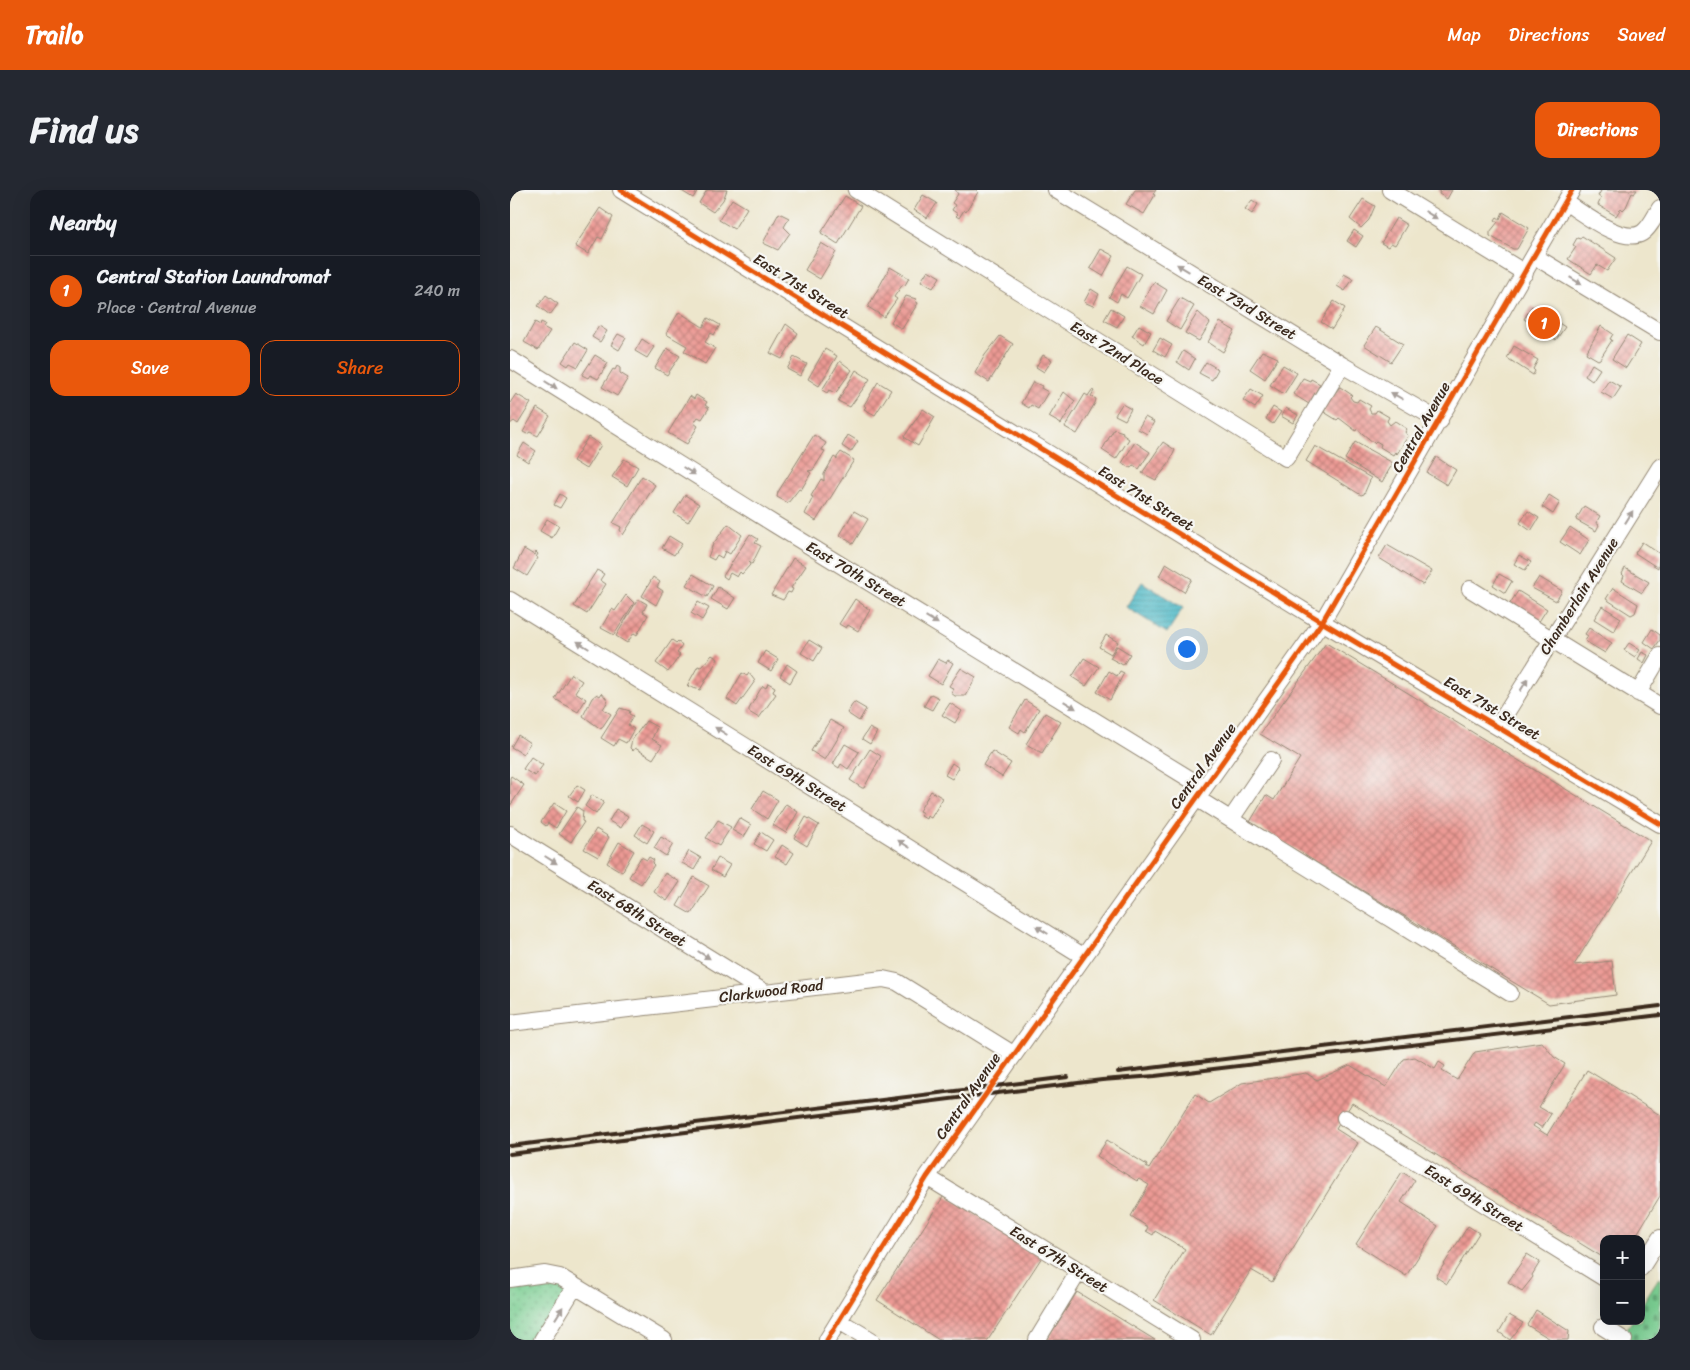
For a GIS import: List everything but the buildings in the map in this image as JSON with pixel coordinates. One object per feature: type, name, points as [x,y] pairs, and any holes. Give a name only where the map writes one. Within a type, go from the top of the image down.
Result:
[{"type":"street","name":"East 71st Street","points":[[621,190],[1322,622],[1660,824]]},
{"type":"street","name":"East 72nd Place","points":[[856,190],[1286,458],[1342,365]]},
{"type":"street","name":"East 73rd Street","points":[[1056,190],[1342,365],[1440,420]]},
{"type":"street","points":[[1390,190],[1524,273]]},
{"type":"street","name":"Central Avenue","points":[[827,1340],[927,1177],[1322,622],[1569,196]]},
{"type":"street","points":[[1569,196],[1617,234],[1629,237],[1643,233],[1660,208]]},
{"type":"street","points":[[1534,256],[1660,332]]},
{"type":"street","name":"East 70th Street","points":[[510,359],[1200,792],[1231,819],[1510,992]]},
{"type":"street","name":"Chamberlain Avenue","points":[[1498,726],[1660,467]]},
{"type":"street","points":[[1470,589],[1660,706]]},
{"type":"street","name":"East 69th Street","points":[[510,600],[1083,956]]},
{"type":"street","points":[[1638,693],[1660,656]]},
{"type":"street","points":[[1231,819],[1271,760]]},
{"type":"street","name":"East 68th Street","points":[[510,834],[764,992]]},
{"type":"street","name":"Clarkwood Road","points":[[510,1024],[883,979],[897,982],[1013,1054]]},
{"type":"street","name":"East 69th Street","points":[[1345,1118],[1600,1276]]},
{"type":"street","name":"East 67th Street","points":[[927,1177],[1192,1340]]},
{"type":"street","points":[[1645,1262],[1660,1238]]},
{"type":"street","points":[[1037,1340],[1079,1271]]},
{"type":"street","points":[[510,1279],[546,1274],[560,1276],[664,1340]]},
{"type":"street","points":[[542,1340],[575,1286]]},
{"type":"street","points":[[839,1321],[871,1340]]},
{"type":"street","points":[[1602,1330],[1624,1340]]},
{"type":"green space","points":[[545,1274],[575,1286],[542,1340],[510,1340],[510,1279]]},
{"type":"green space","points":[[1660,1276],[1660,1340],[1620,1340],[1629,1325],[1645,1325],[1645,1300]]},
{"type":"water","points":[[1142,582],[1183,608],[1167,633],[1126,607]]},
{"type":"railway","points":[[1118,1072],[1660,1006]]},
{"type":"railway","points":[[510,1154],[1102,1080],[1155,1076],[1660,1015]]},
{"type":"railway","points":[[510,1146],[1068,1077]]},
{"type":"cycle path","points":[[621,190],[1322,622],[1660,824]]},
{"type":"cycle path","points":[[827,1340],[927,1177],[1322,622],[1572,190]]},
{"type":"place","name":"Central Station Laundromat","points":[[1544,323]]}]
